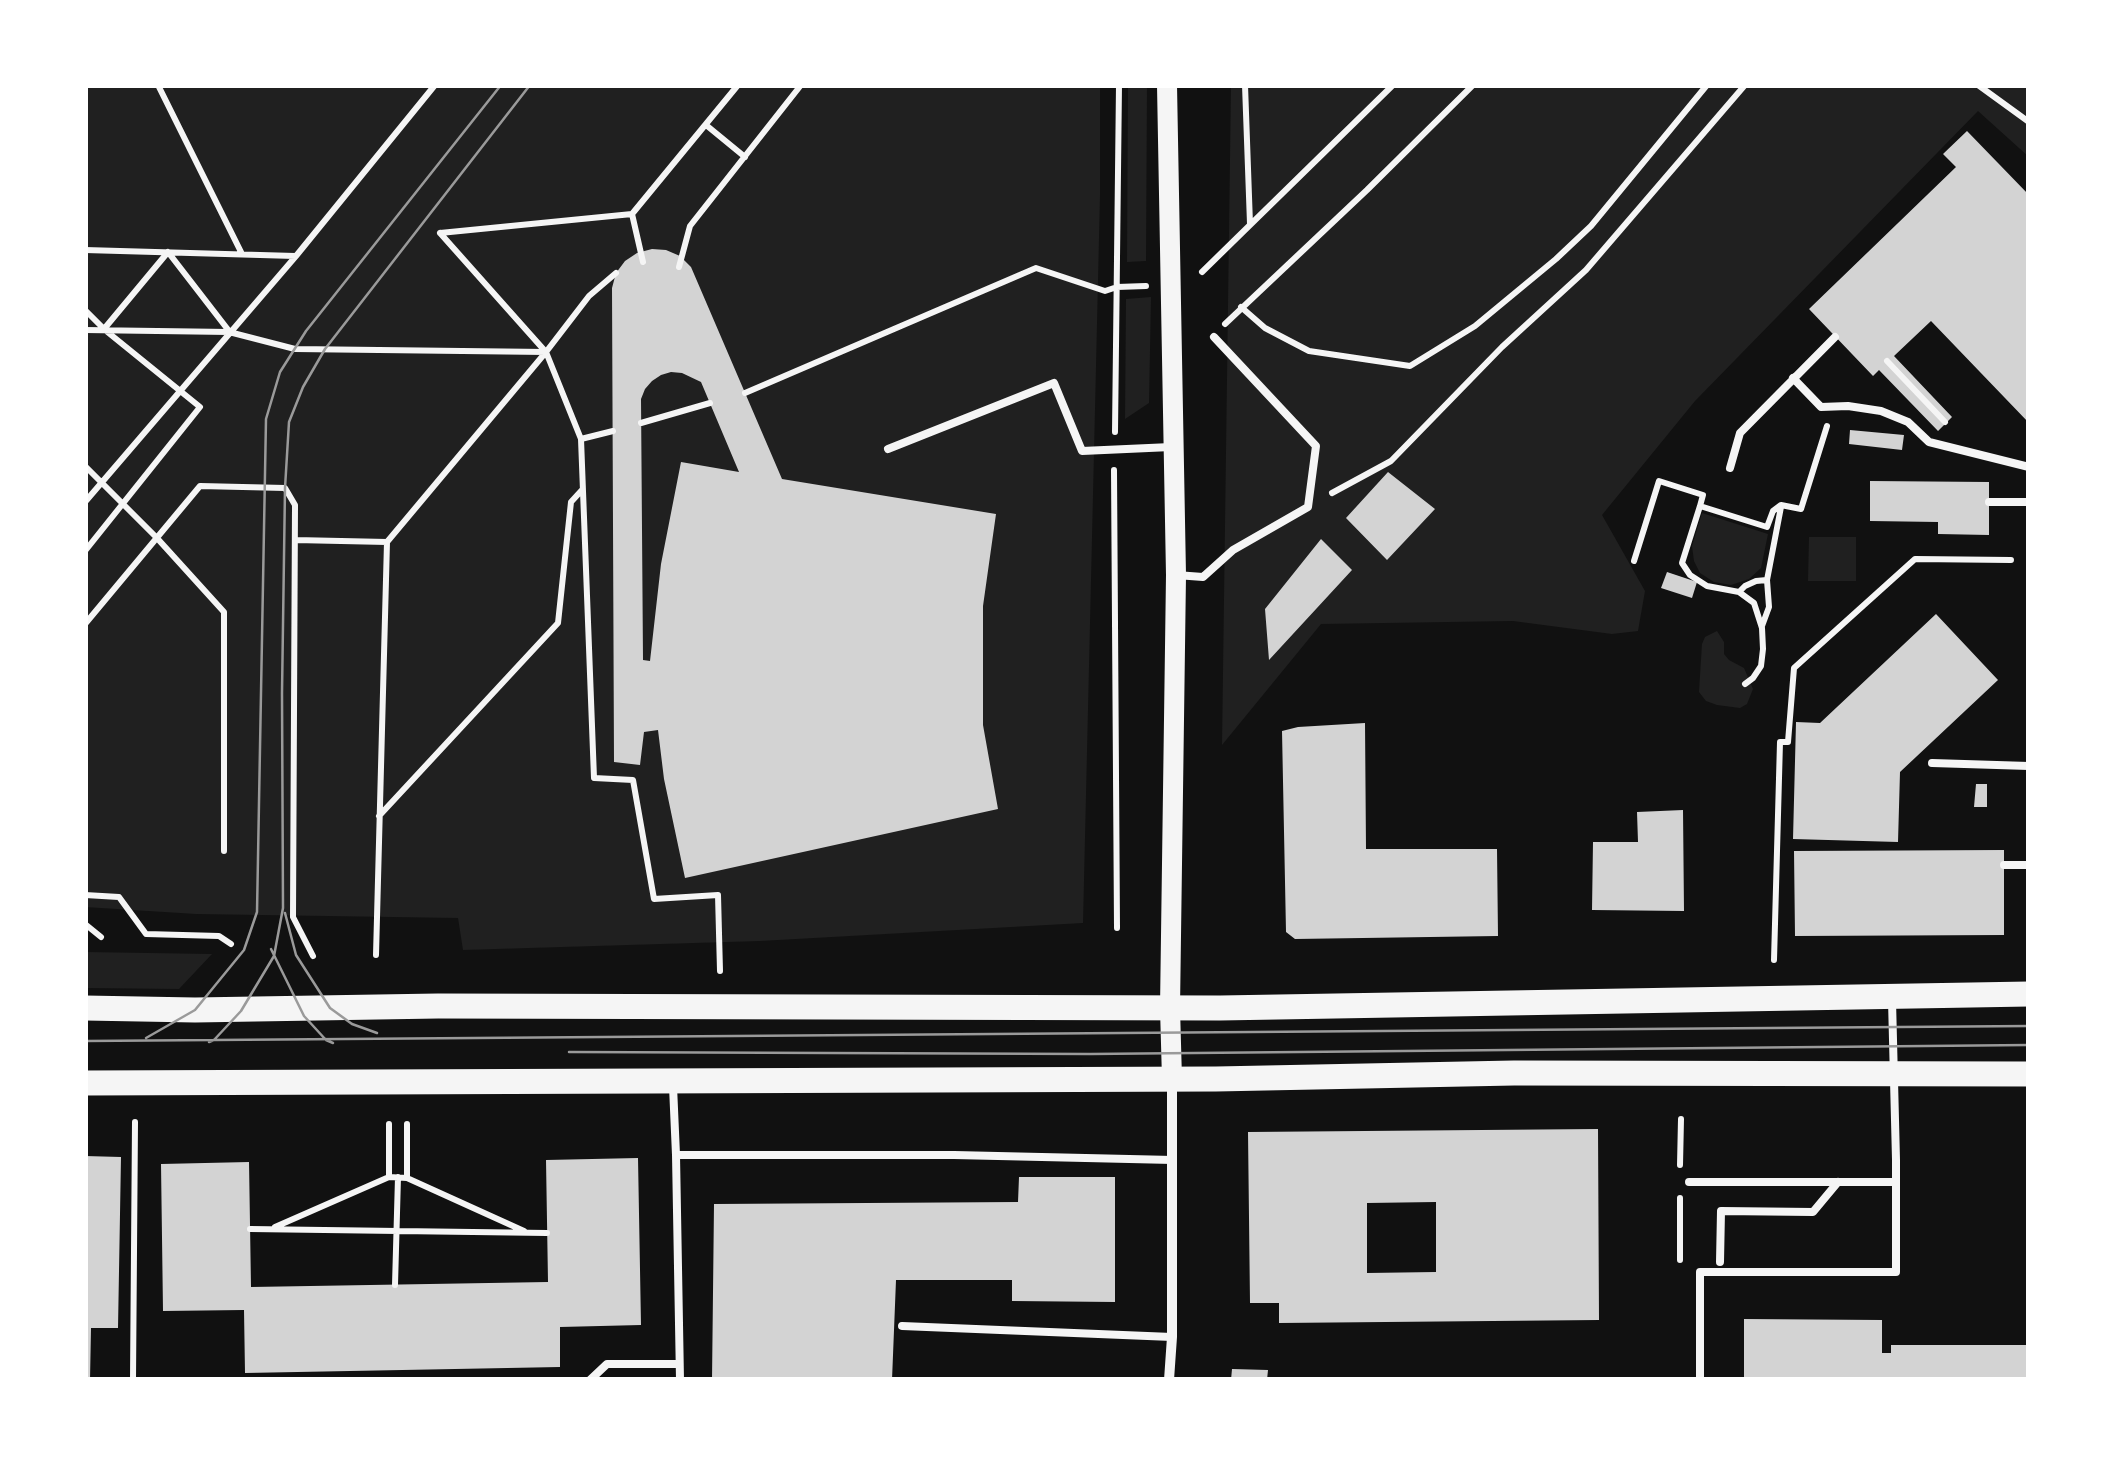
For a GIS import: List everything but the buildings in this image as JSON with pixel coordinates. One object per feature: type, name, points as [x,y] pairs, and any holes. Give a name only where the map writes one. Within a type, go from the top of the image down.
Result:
[{"type":"main road","points":[[1168,85],[1176,447],[1172,1079]]},
{"type":"main road","points":[[85,1008],[1170,1008],[2029,994]]},
{"type":"main road","points":[[85,1083],[1172,1079],[1514,1073],[2029,1074]]},
{"type":"street","points":[[1169,1380],[1172,1079]]},
{"type":"lane","points":[[1730,468],[1740,433],[1836,337]]},
{"type":"lane","points":[[1176,575],[1203,578],[1233,550],[1308,507],[1316,446],[1214,338]]},
{"type":"lane","points":[[1793,378],[1821,407],[1881,410],[1908,422],[1930,442],[2029,467]]},
{"type":"lane","points":[[888,449],[1054,383],[1082,451],[1176,447]]},
{"type":"lane","points":[[1989,502],[2029,502]]},
{"type":"lane","points":[[1932,763],[2029,766]]},
{"type":"lane","points":[[2004,865],[2029,865]]},
{"type":"lane","points":[[1700,1380],[1700,1272],[1896,1272],[1892,996]]},
{"type":"lane","points":[[673,1082],[680,1380]]},
{"type":"lane","points":[[676,1154],[1173,1160]]},
{"type":"lane","points":[[1689,1182],[1896,1182]]},
{"type":"lane","points":[[1720,1262],[1721,1211],[1812,1212],[1838,1182]]},
{"type":"lane","points":[[902,1326],[1172,1337]]},
{"type":"lane","points":[[590,1380],[608,1364],[679,1364]]},
{"type":"path","points":[[158,85],[242,254]]},
{"type":"path","points":[[85,502],[296,256],[435,85]]},
{"type":"path","points":[[720,972],[718,894],[654,899],[633,780],[594,778],[581,440],[546,352],[440,233],[632,214],[738,85]]},
{"type":"path","points":[[679,266],[690,226],[801,85]]},
{"type":"path","points":[[1117,928],[1114,448],[1119,85]]},
{"type":"path","points":[[1245,85],[1250,225]]},
{"type":"path","points":[[1202,272],[1393,85]]},
{"type":"path","points":[[1214,338],[1241,307],[1472,85]]},
{"type":"path","points":[[1241,307],[1265,328],[1308,351],[1410,366],[1475,326],[1591,226],[1707,85]]},
{"type":"path","points":[[1308,507],[1391,461],[1502,347],[1586,270],[1745,85]]},
{"type":"path","points":[[1978,85],[2029,122]]},
{"type":"path","points":[[706,125],[744,156]]},
{"type":"path","points":[[632,214],[642,262]]},
{"type":"path","points":[[85,250],[296,256]]},
{"type":"path","points":[[104,329],[168,252]]},
{"type":"path","points":[[168,252],[229,332]]},
{"type":"path","points":[[745,393],[1036,268],[1104,291]]},
{"type":"path","points":[[376,956],[387,542],[589,296],[616,273]]},
{"type":"path","points":[[85,310],[200,407],[85,551]]},
{"type":"path","points":[[85,330],[229,332],[295,349],[546,352]]},
{"type":"path","points":[[1887,361],[1947,423]]},
{"type":"path","points":[[640,423],[710,403]]},
{"type":"path","points":[[1700,506],[1767,527],[1773,511],[1781,506],[1802,509],[1833,407]]},
{"type":"path","points":[[581,440],[613,430]]},
{"type":"path","points":[[85,466],[224,612],[224,851]]},
{"type":"path","points":[[1634,561],[1660,481],[1703,495],[1682,563],[1690,575],[1707,586],[1740,592],[1754,603],[1762,628]]},
{"type":"path","points":[[85,624],[200,486],[285,488],[295,505],[294,917],[313,956]]},
{"type":"path","points":[[379,816],[558,623],[571,502],[583,489]]},
{"type":"path","points":[[1744,684],[1754,678],[1760,666],[1762,628],[1769,607],[1767,580],[1781,506]]},
{"type":"path","points":[[295,540],[387,542]]},
{"type":"path","points":[[1774,960],[1780,742],[1788,742],[1794,668],[1915,559],[2010,560]]},
{"type":"path","points":[[1740,592],[1756,581],[1767,580]]},
{"type":"path","points":[[85,895],[119,898],[146,934],[219,936],[231,944]]},
{"type":"path","points":[[85,924],[102,938]]},
{"type":"path","points":[[133,1380],[135,1122]]},
{"type":"path","points":[[388,1177],[389,1124]]},
{"type":"path","points":[[396,1284],[408,1124]]},
{"type":"path","points":[[269,1230],[388,1177],[402,1177],[528,1233]]},
{"type":"path","points":[[250,1230],[547,1233]]},
{"type":"shaded area","points":[[85,85],[1100,85],[1083,923],[760,941],[463,950],[458,918],[196,914],[85,907]]},
{"type":"shaded area","points":[[1128,85],[1147,85],[1146,261],[1127,262]]},
{"type":"shaded area","points":[[1231,85],[2029,85],[2029,157],[1978,111],[1695,401],[1602,515],[1645,591],[1638,631],[1612,634],[1513,621],[1321,624],[1222,745]]},
{"type":"shaded area","points":[[1151,297],[1149,403],[1125,419],[1126,299]]},
{"type":"shaded area","points":[[1702,513],[1768,534],[1761,568],[1749,579],[1731,585],[1714,582],[1700,573],[1692,546]]},
{"type":"shaded area","points":[[1809,537],[1856,537],[1856,581],[1808,581]]},
{"type":"shaded area","points":[[1717,631],[1724,642],[1724,654],[1744,668],[1753,689],[1747,704],[1740,708],[1706,701],[1699,692],[1702,644],[1705,637]]},
{"type":"shaded area","points":[[85,952],[212,954],[179,989],[85,988]]},
{"type":"tram line","points":[[146,1038],[195,1010],[244,950],[257,912],[266,419],[280,372],[306,331],[501,85]]},
{"type":"tram line","points":[[209,1042],[241,1011],[274,956],[283,908],[282,693],[289,422],[325,349],[530,85]]},
{"type":"tram line","points":[[285,913],[296,955],[330,1008],[352,1024],[377,1033]]},
{"type":"tram line","points":[[271,949],[304,1016],[333,1043]]},
{"type":"tram line","points":[[85,1041],[2029,1026]]},
{"type":"tram line","points":[[569,1052],[1090,1054],[2029,1045]]}]
